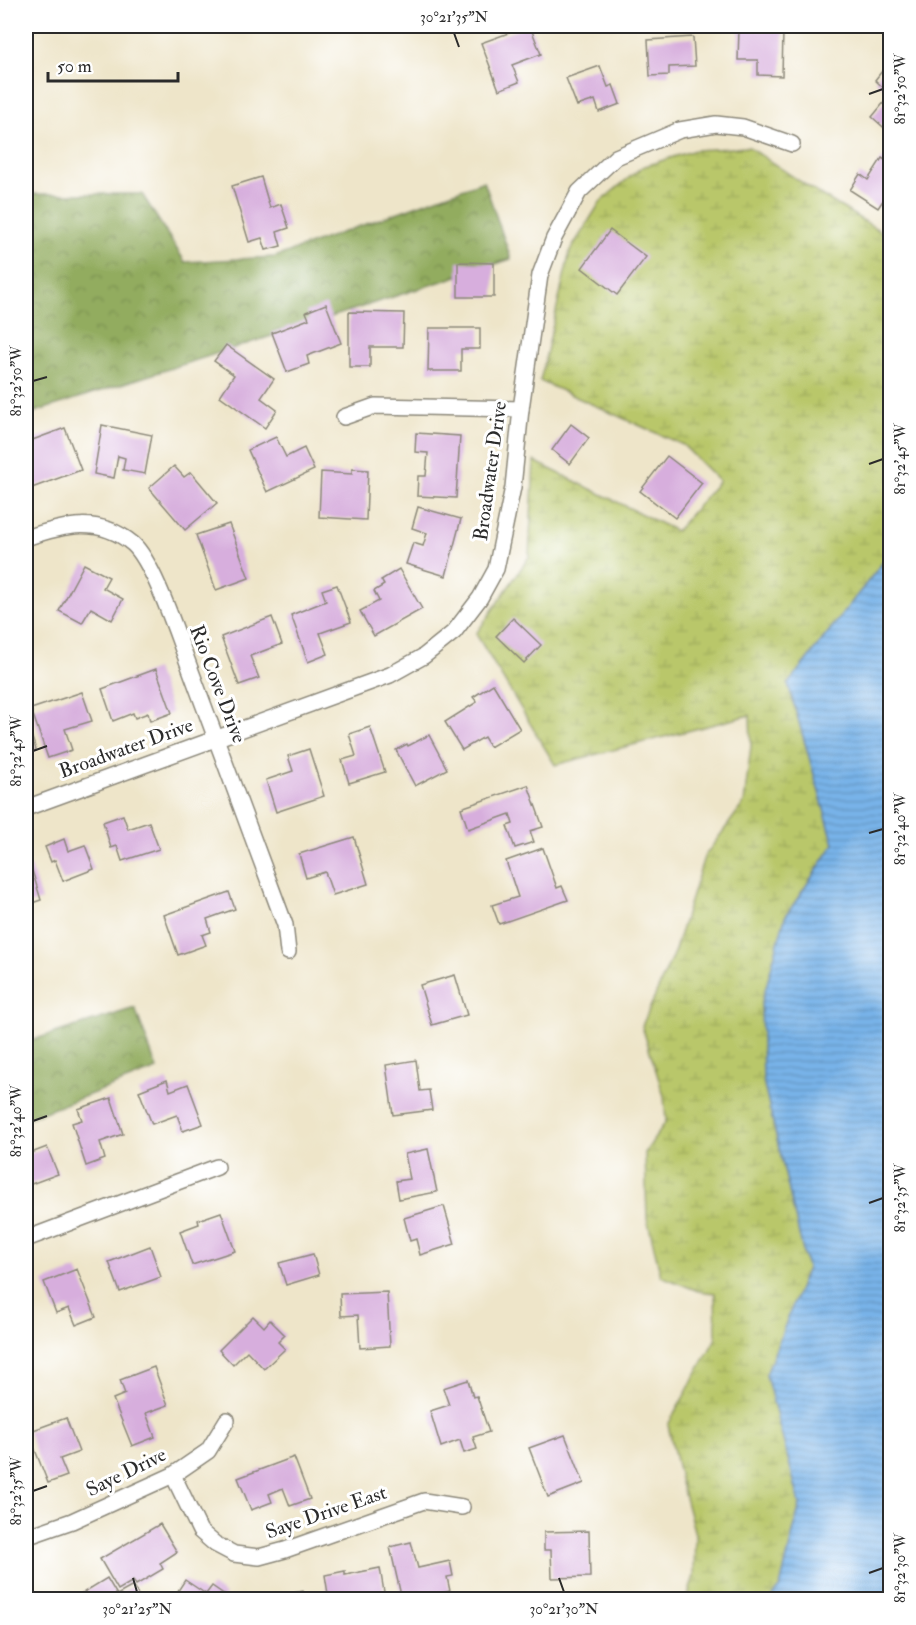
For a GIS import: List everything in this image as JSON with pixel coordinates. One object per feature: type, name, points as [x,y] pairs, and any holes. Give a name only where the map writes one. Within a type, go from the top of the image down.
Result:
[{"type":"street","name":"Broadwater Drive","points":[[26,808],[390,675],[424,656],[454,632],[480,598],[496,569],[513,487],[520,409],[540,275],[554,238],[579,192],[616,157],[680,130],[716,124],[743,127],[792,144]]},
{"type":"street","points":[[344,417],[375,406],[520,409]]},
{"type":"street","name":"Rio Cove Drive","points":[[26,538],[51,529],[85,524],[112,531],[135,546],[152,573],[164,601],[216,737],[285,925],[288,952]]},
{"type":"street","points":[[26,1239],[217,1167]]},
{"type":"street","name":"Saye Drive","points":[[26,1537],[72,1521],[173,1475],[208,1451],[227,1420]]},
{"type":"street","name":"Saye Drive East","points":[[173,1475],[200,1531],[214,1544],[234,1554],[259,1557],[424,1501],[462,1507]]},
{"type":"green space","points":[[749,147],[813,190],[890,237],[890,553],[788,684],[834,844],[785,917],[763,1080],[807,1268],[766,1375],[800,1504],[780,1587],[771,1599],[687,1599],[694,1576],[695,1534],[668,1425],[716,1338],[715,1293],[698,1291],[661,1276],[647,1218],[645,1153],[666,1121],[664,1096],[642,1026],[675,950],[704,857],[744,803],[751,746],[750,715],[555,765],[476,634],[529,557],[534,461],[676,531],[719,481],[683,445],[540,381],[570,251],[601,201],[642,167],[695,150]]},
{"type":"green space","points":[[484,181],[511,259],[26,415],[26,194],[142,194],[185,262],[275,257]]},
{"type":"green space","points":[[135,1008],[157,1069],[26,1119],[26,1042]]},
{"type":"water","points":[[890,553],[890,1599],[771,1599],[780,1587],[800,1504],[766,1375],[807,1268],[763,1080],[761,1005],[785,917],[834,844],[788,684]]},
{"type":"building","points":[[530,26],[541,54],[512,65],[519,82],[499,90],[481,43]]},
{"type":"building","points":[[739,30],[783,31],[782,76],[758,75],[758,60],[738,60]]},
{"type":"building","points":[[693,37],[695,66],[669,67],[669,75],[650,76],[648,40]]},
{"type":"building","points":[[890,61],[890,94],[875,80]]},
{"type":"building","points":[[600,66],[608,87],[613,85],[620,104],[599,112],[595,100],[577,106],[566,78]]},
{"type":"building","points":[[890,95],[890,133],[872,117]]},
{"type":"building","points":[[882,158],[890,163],[890,195],[888,193],[878,208],[850,190],[860,174],[868,180]]},
{"type":"building","points":[[261,177],[270,208],[281,204],[289,228],[277,232],[281,246],[266,250],[262,238],[249,242],[232,186]]},
{"type":"building","points":[[610,230],[646,257],[617,295],[582,268]]},
{"type":"building","points":[[458,262],[494,263],[494,297],[458,297]]},
{"type":"building","points":[[326,304],[341,343],[307,356],[309,364],[287,372],[272,333],[309,319],[306,312]]},
{"type":"building","points":[[349,312],[404,313],[403,347],[370,347],[370,367],[349,367]]},
{"type":"building","points":[[429,328],[480,328],[480,349],[461,349],[461,371],[428,371]]},
{"type":"building","points":[[226,345],[274,379],[261,398],[277,410],[265,428],[220,396],[234,375],[214,361]]},
{"type":"building","points":[[571,424],[589,438],[570,464],[552,450]]},
{"type":"building","points":[[102,425],[152,435],[145,474],[123,470],[125,458],[118,456],[114,478],[94,474]]},
{"type":"building","points":[[65,428],[81,470],[29,489],[26,479],[26,459],[32,457],[27,442]]},
{"type":"building","points":[[416,433],[460,436],[456,498],[417,496],[418,476],[426,476],[428,453],[415,452]]},
{"type":"building","points":[[276,437],[286,457],[304,448],[314,470],[267,492],[248,450]]},
{"type":"building","points":[[667,456],[702,483],[675,518],[640,491]]},
{"type":"building","points":[[174,466],[184,477],[191,472],[217,503],[185,530],[149,488]]},
{"type":"building","points":[[352,469],[368,470],[366,520],[319,517],[321,472],[352,474]]},
{"type":"building","points":[[418,507],[461,519],[446,576],[406,564],[413,543],[423,546],[427,533],[412,528]]},
{"type":"building","points":[[229,524],[249,578],[216,590],[196,535]]},
{"type":"building","points":[[84,564],[109,577],[103,588],[123,599],[112,620],[91,608],[82,623],[59,611]]},
{"type":"building","points":[[399,569],[422,609],[374,636],[360,611],[379,601],[374,591],[384,585],[381,580]]},
{"type":"building","points":[[337,585],[351,622],[320,633],[328,654],[308,662],[291,615],[326,601],[322,590]]},
{"type":"building","points":[[272,617],[282,644],[250,656],[259,678],[239,685],[221,637]]},
{"type":"building","points":[[513,618],[541,645],[524,663],[496,636]]},
{"type":"building","points":[[156,669],[172,713],[150,721],[148,713],[135,718],[133,713],[113,721],[102,689]]},
{"type":"building","points":[[493,684],[520,729],[490,747],[484,737],[462,750],[445,722],[477,702],[473,697]]},
{"type":"building","points":[[82,692],[92,721],[65,729],[72,750],[48,758],[31,709]]},
{"type":"building","points":[[26,719],[36,750],[26,754]]},
{"type":"building","points":[[370,727],[385,772],[349,783],[342,760],[356,756],[349,734]]},
{"type":"building","points":[[429,735],[447,769],[415,786],[396,750]]},
{"type":"building","points":[[309,749],[324,796],[276,812],[266,780],[293,771],[288,756]]},
{"type":"building","points":[[528,785],[543,827],[530,831],[534,842],[515,848],[507,826],[513,824],[510,814],[468,829],[461,808]]},
{"type":"building","points":[[123,815],[128,829],[149,822],[159,849],[122,861],[117,846],[111,848],[103,822]]},
{"type":"building","points":[[354,837],[368,884],[333,895],[325,872],[306,878],[299,854]]},
{"type":"building","points":[[64,839],[68,851],[85,845],[94,869],[63,881],[55,860],[51,862],[45,847]]},
{"type":"building","points":[[543,848],[557,888],[562,886],[568,900],[499,924],[492,905],[518,897],[506,861]]},
{"type":"building","points":[[31,867],[41,900],[26,905],[26,868]]},
{"type":"building","points":[[229,892],[235,909],[207,919],[211,932],[202,935],[206,945],[178,955],[164,915]]},
{"type":"building","points":[[455,975],[467,1015],[432,1025],[420,985]]},
{"type":"building","points":[[416,1060],[420,1091],[429,1090],[432,1110],[393,1115],[386,1065]]},
{"type":"building","points":[[167,1080],[170,1091],[188,1084],[203,1124],[183,1131],[177,1115],[152,1124],[139,1091]]},
{"type":"building","points":[[111,1098],[123,1134],[100,1142],[105,1159],[86,1166],[72,1123],[82,1120],[78,1109]]},
{"type":"building","points":[[47,1147],[58,1174],[26,1186],[26,1155]]},
{"type":"building","points":[[428,1149],[437,1192],[399,1199],[396,1181],[410,1179],[405,1154]]},
{"type":"building","points":[[444,1206],[455,1244],[420,1255],[416,1239],[410,1241],[404,1218]]},
{"type":"building","points":[[221,1212],[235,1251],[192,1265],[180,1231],[199,1224],[198,1220]]},
{"type":"building","points":[[150,1246],[161,1277],[120,1292],[109,1262]]},
{"type":"building","points":[[313,1254],[319,1275],[286,1285],[279,1263]]},
{"type":"building","points":[[77,1269],[96,1317],[76,1325],[69,1308],[56,1313],[44,1282]]},
{"type":"building","points":[[387,1292],[390,1346],[360,1348],[358,1315],[341,1316],[340,1294]]},
{"type":"building","points":[[253,1316],[264,1327],[270,1320],[285,1335],[278,1342],[285,1349],[264,1369],[247,1351],[233,1365],[219,1350]]},
{"type":"building","points":[[154,1367],[168,1405],[146,1413],[155,1437],[132,1446],[113,1399],[125,1394],[120,1380]]},
{"type":"building","points":[[468,1380],[473,1397],[477,1396],[489,1432],[473,1437],[477,1449],[464,1453],[460,1440],[441,1447],[430,1411],[449,1405],[443,1388]]},
{"type":"building","points":[[66,1418],[79,1452],[60,1459],[67,1476],[48,1483],[28,1432]]},
{"type":"building","points":[[565,1435],[584,1483],[548,1497],[529,1448]]},
{"type":"building","points":[[294,1457],[310,1499],[290,1506],[283,1488],[269,1494],[272,1502],[251,1510],[238,1478]]},
{"type":"building","points":[[160,1524],[177,1552],[160,1563],[163,1569],[136,1585],[133,1581],[118,1590],[100,1559]]},
{"type":"building","points":[[589,1531],[590,1577],[552,1578],[551,1550],[544,1550],[544,1532]]},
{"type":"building","points":[[411,1542],[418,1568],[450,1561],[453,1576],[447,1577],[450,1591],[415,1600],[402,1600],[390,1547]]},
{"type":"building","points":[[380,1568],[385,1598],[329,1600],[325,1575],[345,1571],[345,1575]]},
{"type":"building","points":[[107,1578],[117,1595],[133,1586],[141,1600],[77,1600],[76,1597]]},
{"type":"building","points":[[185,1580],[206,1594],[212,1586],[225,1595],[223,1600],[172,1600]]},
{"type":"building","points":[[303,1591],[305,1600],[282,1600],[281,1595]]}]
